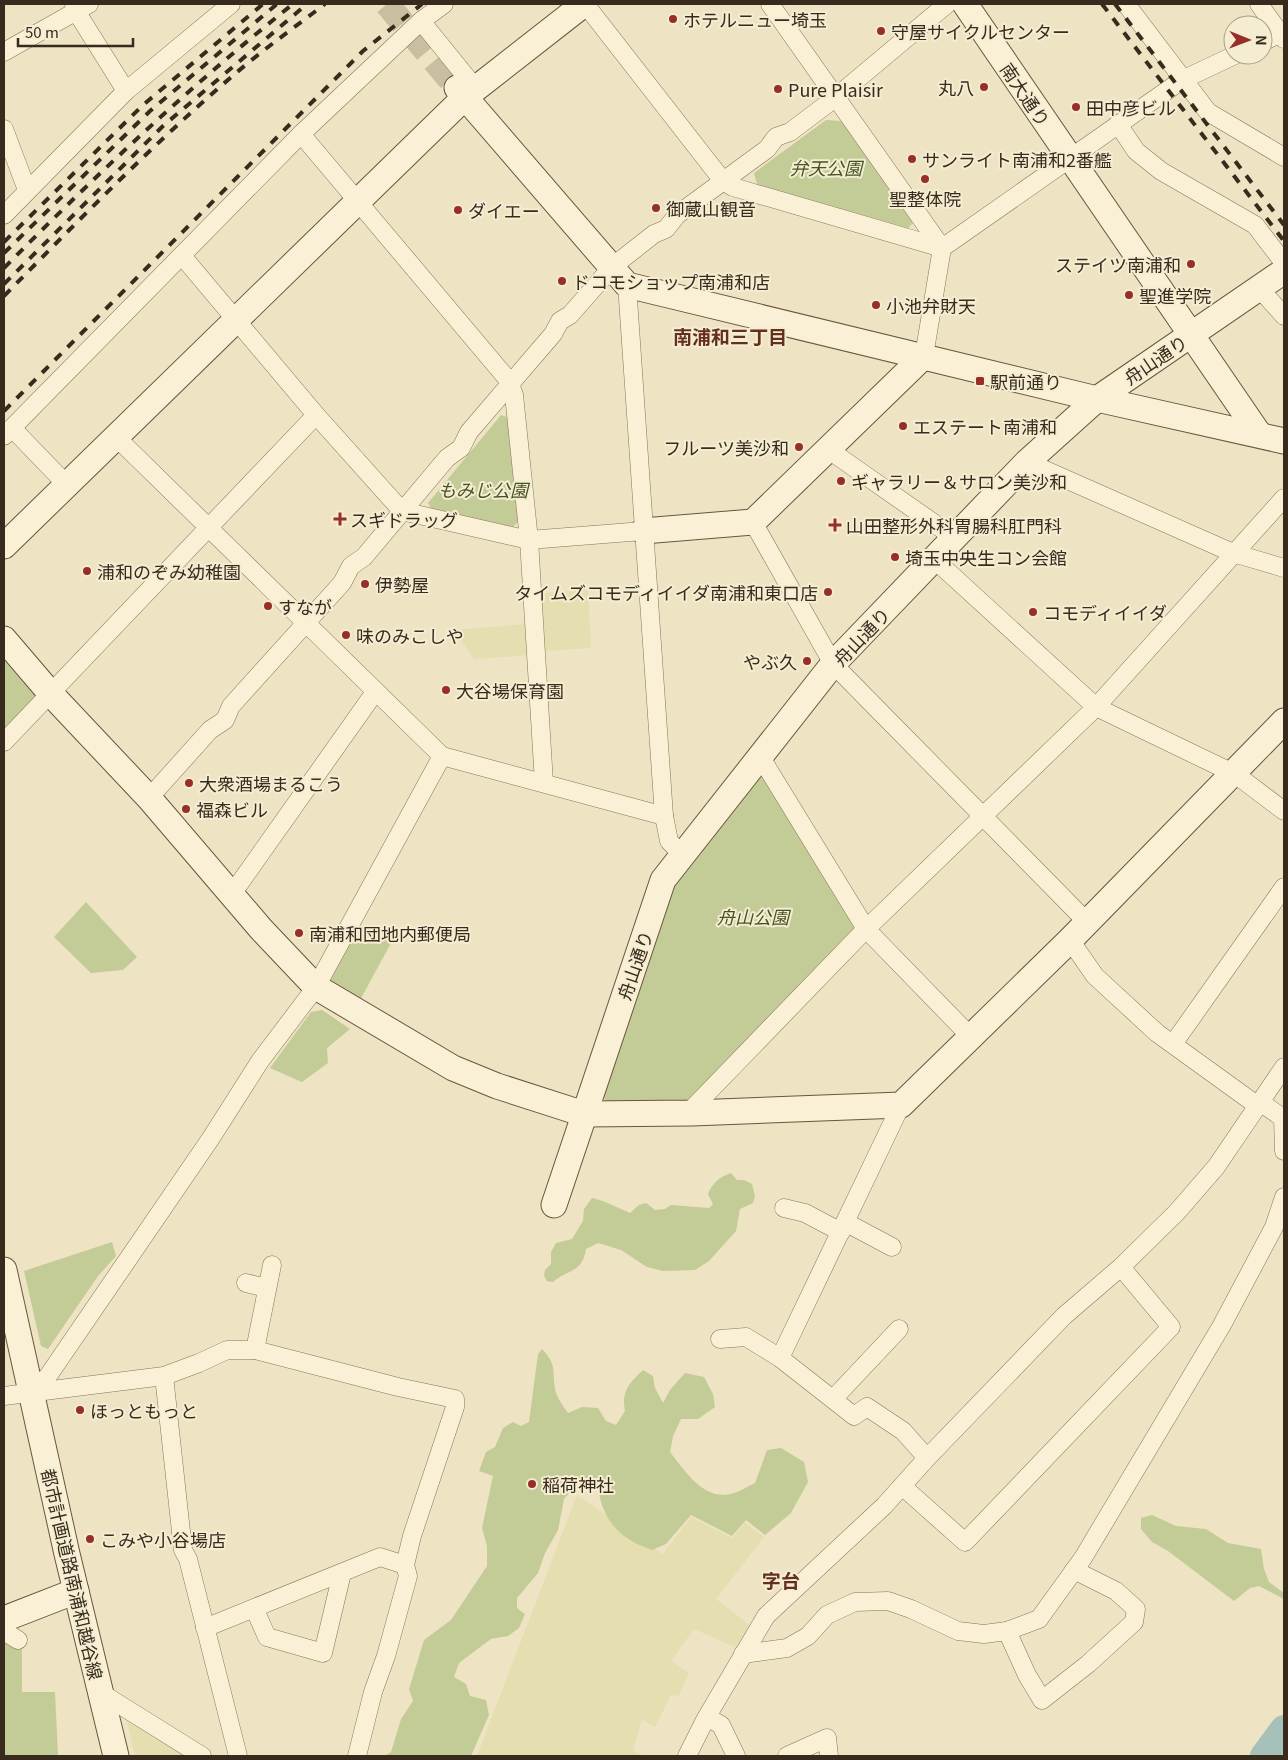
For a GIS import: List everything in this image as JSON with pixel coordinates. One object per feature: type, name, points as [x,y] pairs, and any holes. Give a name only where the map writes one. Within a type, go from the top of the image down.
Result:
[{"type":"street","points":[[66,485],[8,432],[183,257],[301,134],[421,21],[444,4]]},
{"type":"street","points":[[4,546],[358,201],[466,91],[585,4],[723,181],[733,187],[942,248]]},
{"type":"street","points":[[183,257],[316,415],[402,511],[529,540],[753,522],[830,450],[924,356],[942,248],[770,4]]},
{"type":"street","points":[[149,798],[210,730],[225,720],[231,706],[342,583],[351,566],[364,557],[447,458],[461,448],[469,432],[553,334],[560,321],[620,276],[654,234],[666,229],[677,215],[768,149],[776,137],[790,132],[835,98],[947,4]]},
{"type":"street","name":"南大通り","points":[[965,4],[1190,336],[1259,434]]},
{"type":"street","points":[[1126,4],[1208,112],[1284,157]]},
{"type":"street","points":[[1260,4],[1283,35]]},
{"type":"street","points":[[4,52],[80,6],[126,91]]},
{"type":"street","points":[[4,215],[126,91],[221,7]]},
{"type":"street","points":[[421,21],[466,91],[620,276],[643,532],[664,816],[669,841],[682,855]]},
{"type":"street","points":[[942,248],[1182,80],[1223,60]]},
{"type":"street","points":[[1118,124],[1136,151],[1161,171],[1256,225],[1284,263]]},
{"type":"street","points":[[4,129],[27,190]]},
{"type":"street","points":[[301,134],[510,385],[514,396],[529,540],[544,783]]},
{"type":"street","name":"舟山通り","points":[[554,1205],[663,880],[682,855],[833,664],[935,560],[1027,462],[1097,399],[1284,271]]},
{"type":"street","points":[[620,276],[924,356],[1097,399],[1200,424],[1259,434],[1284,441]]},
{"type":"street","points":[[1260,289],[1284,316]]},
{"type":"street","points":[[4,742],[316,415]]},
{"type":"street","points":[[116,437],[442,756],[664,816]]},
{"type":"street","points":[[830,450],[955,538]]},
{"type":"street","points":[[1027,462],[1233,553],[1284,568]]},
{"type":"street","points":[[688,1113],[866,929],[1096,708],[1284,498]]},
{"type":"street","points":[[753,522],[833,664],[1087,922]]},
{"type":"street","points":[[935,560],[1096,708],[1235,774],[1284,811]]},
{"type":"street","points":[[4,639],[51,694],[149,798],[316,987],[453,1068],[497,1086],[584,1114],[688,1113],[901,1105]]},
{"type":"street","points":[[232,894],[375,692]]},
{"type":"street","points":[[780,1358],[901,1105],[1070,940],[1235,774],[1284,721]]},
{"type":"street","points":[[32,1392],[54,1368],[211,1138],[260,1061],[316,987],[442,756]]},
{"type":"street","points":[[760,756],[866,929],[971,1037]]},
{"type":"street","points":[[1173,1044],[1284,887]]},
{"type":"street","points":[[1070,940],[1095,976],[1157,1033],[1259,1104],[1283,1118],[1284,1151]]},
{"type":"street","points":[[688,1756],[707,1717],[766,1616],[884,1506],[927,1458],[1064,1316],[1121,1267],[1177,1212],[1216,1167],[1284,1067]]},
{"type":"street","points":[[743,1654],[786,1648],[808,1636],[827,1615],[855,1602],[888,1601],[911,1608],[958,1631],[984,1634],[1007,1632],[1038,1619],[1083,1558],[1222,1325],[1274,1227],[1284,1197]]},
{"type":"street","points":[[784,1208],[805,1213],[892,1247]]},
{"type":"street","points":[[255,1350],[272,1265]]},
{"type":"street","points":[[902,1486],[965,1542],[1171,1327],[1121,1267]]},
{"type":"street","name":"都市計画道路南浦和越谷線","points":[[4,1270],[76,1591],[116,1756]]},
{"type":"street","points":[[246,1284],[267,1288]]},
{"type":"street","points":[[833,1398],[899,1329]]},
{"type":"street","points":[[720,1339],[746,1337],[780,1358],[854,1416],[867,1407],[886,1418],[903,1431],[927,1458]]},
{"type":"street","points":[[4,1396],[164,1376],[227,1350],[255,1350],[398,1387],[455,1399],[455,1407],[404,1565],[408,1576],[386,1656],[373,1692],[357,1756]]},
{"type":"street","points":[[164,1376],[182,1550],[188,1559],[238,1756]]},
{"type":"street","points":[[206,1628],[255,1610],[380,1557],[404,1565]]},
{"type":"street","points":[[1007,1632],[1027,1675],[1042,1700],[1088,1664],[1134,1622],[1136,1609],[1116,1591],[1074,1570]]},
{"type":"street","points":[[255,1610],[267,1637],[323,1654],[342,1573]]},
{"type":"street","points":[[4,1619],[76,1591]]},
{"type":"street","points":[[101,1692],[202,1756]]},
{"type":"street","points":[[707,1717],[721,1725],[736,1756]]},
{"type":"street","points":[[788,1756],[827,1738],[829,1756]]},
{"type":"shaded area","points":[[588,590],[591,648],[543,651],[539,593]]},
{"type":"shaded area","points":[[527,624],[529,655],[474,659],[454,630]]},
{"type":"shaded area","points":[[577,1495],[663,1554],[691,1517],[732,1538],[745,1523],[764,1537],[716,1599],[751,1626],[737,1648],[694,1629],[671,1661],[689,1673],[679,1696],[671,1695],[655,1727],[642,1719],[633,1750],[643,1756],[477,1756]]},
{"type":"shaded area","points":[[126,1718],[188,1755],[135,1756]]},
{"type":"green space","name":"弁天公園","points":[[826,120],[841,121],[914,221],[907,230],[758,188],[754,173]]},
{"type":"green space","name":"もみじ公園","points":[[501,415],[510,418],[519,521],[511,529],[433,512],[428,503]]},
{"type":"green space","points":[[4,650],[42,694],[4,734]]},
{"type":"green space","name":"舟山公園","points":[[767,776],[856,920],[856,932],[684,1106],[610,1105],[602,1096],[676,878],[757,777]]},
{"type":"green space","points":[[86,902],[137,957],[123,970],[91,973],[54,937]]},
{"type":"green space","points":[[358,924],[391,943],[359,1002],[329,984],[328,975]]},
{"type":"green space","points":[[322,1010],[350,1029],[327,1048],[328,1063],[302,1082],[270,1068],[311,1012]]},
{"type":"green space","points":[[731,1173],[737,1180],[744,1180],[752,1184],[755,1196],[753,1203],[740,1209],[736,1231],[709,1261],[695,1270],[663,1271],[647,1267],[621,1250],[598,1243],[586,1249],[581,1263],[573,1270],[553,1282],[547,1281],[544,1276],[545,1270],[551,1264],[551,1252],[556,1243],[572,1239],[583,1221],[584,1209],[592,1198],[630,1213],[639,1205],[646,1203],[655,1210],[665,1209],[671,1205],[709,1208],[713,1204],[708,1194],[712,1186],[720,1178]]},
{"type":"green space","points":[[112,1242],[116,1256],[98,1276],[48,1349],[41,1346],[24,1271]]},
{"type":"green space","points":[[542,1349],[552,1363],[556,1392],[568,1413],[582,1407],[598,1408],[606,1421],[616,1425],[625,1411],[624,1398],[627,1388],[643,1370],[653,1376],[655,1388],[663,1403],[670,1390],[685,1373],[704,1377],[713,1394],[715,1407],[698,1419],[681,1419],[673,1436],[670,1452],[689,1476],[705,1489],[724,1495],[737,1492],[755,1483],[767,1450],[781,1448],[804,1462],[808,1482],[791,1513],[765,1535],[746,1520],[732,1536],[691,1515],[666,1544],[652,1550],[622,1535],[604,1511],[598,1489],[580,1481],[564,1499],[558,1530],[545,1553],[538,1573],[517,1598],[517,1608],[525,1614],[519,1628],[508,1636],[491,1639],[459,1663],[454,1677],[466,1684],[470,1696],[486,1700],[489,1715],[471,1756],[385,1756],[391,1752],[401,1719],[413,1701],[409,1689],[424,1640],[451,1620],[487,1566],[487,1546],[482,1528],[493,1476],[479,1471],[486,1452],[495,1447],[503,1428],[513,1422],[521,1426],[529,1422],[538,1354]]},
{"type":"green space","points":[[1152,1515],[1176,1526],[1206,1529],[1228,1543],[1261,1549],[1264,1569],[1269,1582],[1284,1593],[1284,1599],[1259,1586],[1250,1588],[1234,1601],[1168,1551],[1152,1542],[1141,1529],[1141,1518]]},
{"type":"green space","points":[[4,1641],[14,1643],[22,1649],[22,1692],[55,1692],[58,1756],[4,1756]]},
{"type":"waterway","points":[[1264,1756],[1284,1729]]},
{"type":"tunnel","points":[[387,4],[457,88]]},
{"type":"railway","points":[[4,242],[143,105],[263,4]]},
{"type":"railway","points":[[4,253],[150,111],[277,4]]},
{"type":"railway","points":[[4,268],[144,132],[217,67],[293,4]]},
{"type":"railway","points":[[4,284],[163,126],[307,4]]},
{"type":"railway","points":[[4,296],[117,182],[176,127],[247,64],[325,4]]},
{"type":"railway","points":[[4,411],[363,51],[422,4]]},
{"type":"railway","points":[[1102,4],[1284,241]]},
{"type":"railway","points":[[1115,4],[1284,225]]},
{"type":"place","name":"ホテルニュー埼玉","points":[[673,19]]},
{"type":"place","name":"守屋サイクルセンター","points":[[881,31]]},
{"type":"place","name":"丸八","points":[[984,87]]},
{"type":"place","name":"Pure Plaisir","points":[[778,89]]},
{"type":"place","name":"田中彦ビル","points":[[1076,107]]},
{"type":"place","name":"サンライト南浦和2番艦","points":[[912,159]]},
{"type":"place","name":"聖整体院","points":[[925,179]]},
{"type":"place","name":"御蔵山観音","points":[[656,208]]},
{"type":"place","name":"ダイエー","points":[[458,210]]},
{"type":"place","name":"ステイツ南浦和","points":[[1191,264]]},
{"type":"place","name":"ドコモショップ南浦和店","points":[[562,281]]},
{"type":"place","name":"聖進学院","points":[[1129,295]]},
{"type":"place","name":"小池弁財天","points":[[876,305]]},
{"type":"place","name":"駅前通り","points":[[980,381]]},
{"type":"place","name":"エステート南浦和","points":[[903,426]]},
{"type":"place","name":"フルーツ美沙和","points":[[799,447]]},
{"type":"place","name":"ギャラリー＆サロン美沙和","points":[[841,481]]},
{"type":"place","name":"スギドラッグ","points":[[340,519]]},
{"type":"place","name":"山田整形外科胃腸科肛門科","points":[[835,525]]},
{"type":"place","name":"埼玉中央生コン会館","points":[[895,557]]},
{"type":"place","name":"浦和のぞみ幼稚園","points":[[87,571]]},
{"type":"place","name":"伊勢屋","points":[[365,584]]},
{"type":"place","name":"タイムズコモディイイダ南浦和東口店","points":[[828,592]]},
{"type":"place","name":"すなが","points":[[268,606]]},
{"type":"place","name":"コモディイイダ","points":[[1033,612]]},
{"type":"place","name":"味のみこしや","points":[[346,635]]},
{"type":"place","name":"やぶ久","points":[[807,661]]},
{"type":"place","name":"大谷場保育園","points":[[446,690]]},
{"type":"place","name":"大衆酒場まるこう","points":[[189,783]]},
{"type":"place","name":"福森ビル","points":[[186,809]]},
{"type":"place","name":"南浦和団地内郵便局","points":[[299,933]]},
{"type":"place","name":"ほっともっと","points":[[80,1410]]},
{"type":"place","name":"稲荷神社","points":[[532,1484]]},
{"type":"place","name":"こみや小谷場店","points":[[90,1539]]},
{"type":"district","name":"南浦和三丁目","points":[[730,335]]},
{"type":"district","name":"字台","points":[[781,1579]]}]
